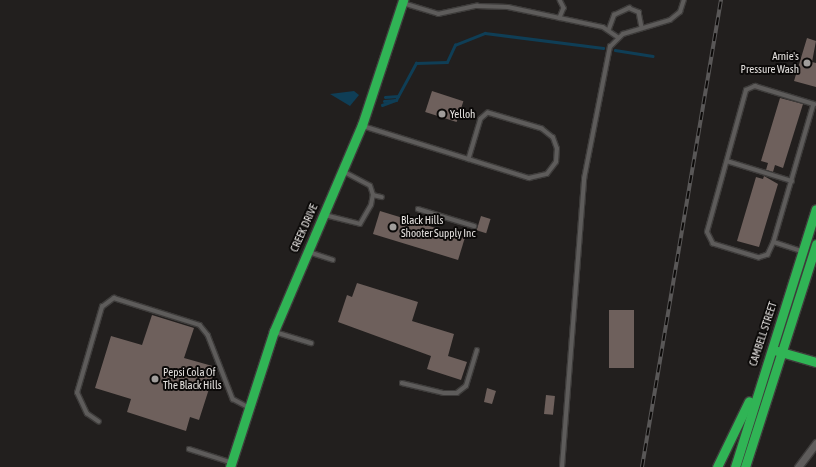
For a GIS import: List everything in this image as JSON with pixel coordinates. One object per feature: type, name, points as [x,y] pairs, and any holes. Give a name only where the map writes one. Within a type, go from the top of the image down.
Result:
[{"type":"main road","name":"CREEK DRIVE","points":[[231,464],[248,407],[274,331],[362,125],[403,2]]},
{"type":"main road","name":"CAMBELL STREET","points":[[735,467],[763,372],[816,209]]},
{"type":"main road","points":[[745,467],[816,244]]},
{"type":"main road","points":[[771,348],[816,362]]},
{"type":"main road","points":[[717,467],[763,372]]},
{"type":"street","points":[[798,467],[816,443]]},
{"type":"lane","points":[[560,0],[564,8],[560,18]]},
{"type":"lane","points":[[562,467],[584,179],[610,47],[618,37],[677,16],[684,0]]},
{"type":"lane","points":[[403,2],[438,14],[488,5],[560,18],[609,29],[618,37]]},
{"type":"lane","points":[[609,29],[614,15],[629,8],[639,12],[642,28]]},
{"type":"lane","points":[[750,87],[814,104],[774,242],[768,255],[760,258],[713,244],[707,232],[727,161],[750,87]]},
{"type":"lane","points":[[362,125],[469,159],[534,179],[552,169],[557,149],[553,138],[542,130],[488,113],[481,119],[469,159]]},
{"type":"lane","points":[[727,161],[792,181]]},
{"type":"lane","points":[[323,214],[360,224],[373,195],[370,186],[343,171]]},
{"type":"lane","points":[[373,195],[382,197]]},
{"type":"lane","points":[[418,208],[474,226]]},
{"type":"lane","points":[[774,242],[802,252]]},
{"type":"lane","points":[[307,251],[333,260]]},
{"type":"lane","points":[[99,422],[87,414],[77,392],[102,307],[114,298],[200,325],[208,335],[233,399],[248,407]]},
{"type":"lane","points":[[274,331],[312,343]]},
{"type":"lane","points":[[402,383],[444,393],[457,393],[466,386],[477,351]]},
{"type":"lane","points":[[189,449],[231,464]]},
{"type":"water","points":[[354,91],[359,95],[350,106],[330,94]]},
{"type":"building","name":"Arnie's Pressure Wash","points":[[807,38],[816,41],[812,62],[816,63],[816,87],[794,81]]},
{"type":"building","points":[[432,91],[463,101],[457,122],[425,112]]},
{"type":"building","points":[[780,98],[803,104],[783,168],[775,165],[773,172],[766,170],[768,163],[761,161]]},
{"type":"building","points":[[764,176],[778,184],[759,247],[737,241],[756,177],[763,179]]},
{"type":"building","points":[[380,211],[465,237],[458,260],[373,234]]},
{"type":"building","points":[[481,216],[491,219],[486,233],[477,230]]},
{"type":"building","points":[[357,283],[418,302],[412,321],[454,334],[448,356],[467,362],[461,380],[427,369],[431,356],[338,322],[347,295],[352,297]]},
{"type":"building","points":[[609,310],[634,310],[634,368],[609,368]]},
{"type":"building","points":[[152,315],[194,328],[184,358],[216,367],[199,420],[190,417],[186,431],[127,412],[131,399],[95,388],[111,336],[142,345]]},
{"type":"building","points":[[487,388],[496,391],[492,404],[484,402]]},
{"type":"building","points":[[546,395],[555,396],[553,415],[544,414]]},
{"type":"waterway","points":[[382,105],[396,100],[416,63],[447,62],[455,45],[485,33],[603,48]]},
{"type":"waterway","points":[[615,50],[653,56]]},
{"type":"waterway","points":[[385,97],[398,96]]},
{"type":"waterway","points":[[384,101],[396,100]]},
{"type":"railway","points":[[642,467],[721,0]]},
{"type":"traffic: fast","points":[[230,467],[274,331],[362,125],[403,0]]},
{"type":"traffic: fast","points":[[735,467],[816,209]]},
{"type":"traffic: fast","points":[[745,467],[816,244]]},
{"type":"traffic: fast","points":[[774,350],[816,362]]},
{"type":"traffic: fast","points":[[717,467],[749,401]]},
{"type":"place","name":"Arnie's Pressure Wash","points":[[807,63]]},
{"type":"place","name":"Yelloh","points":[[442,114]]},
{"type":"place","name":"Black Hills Shooter Supply Inc","points":[[393,227]]},
{"type":"place","name":"Pepsi Cola Of The Black Hills","points":[[155,379]]}]
